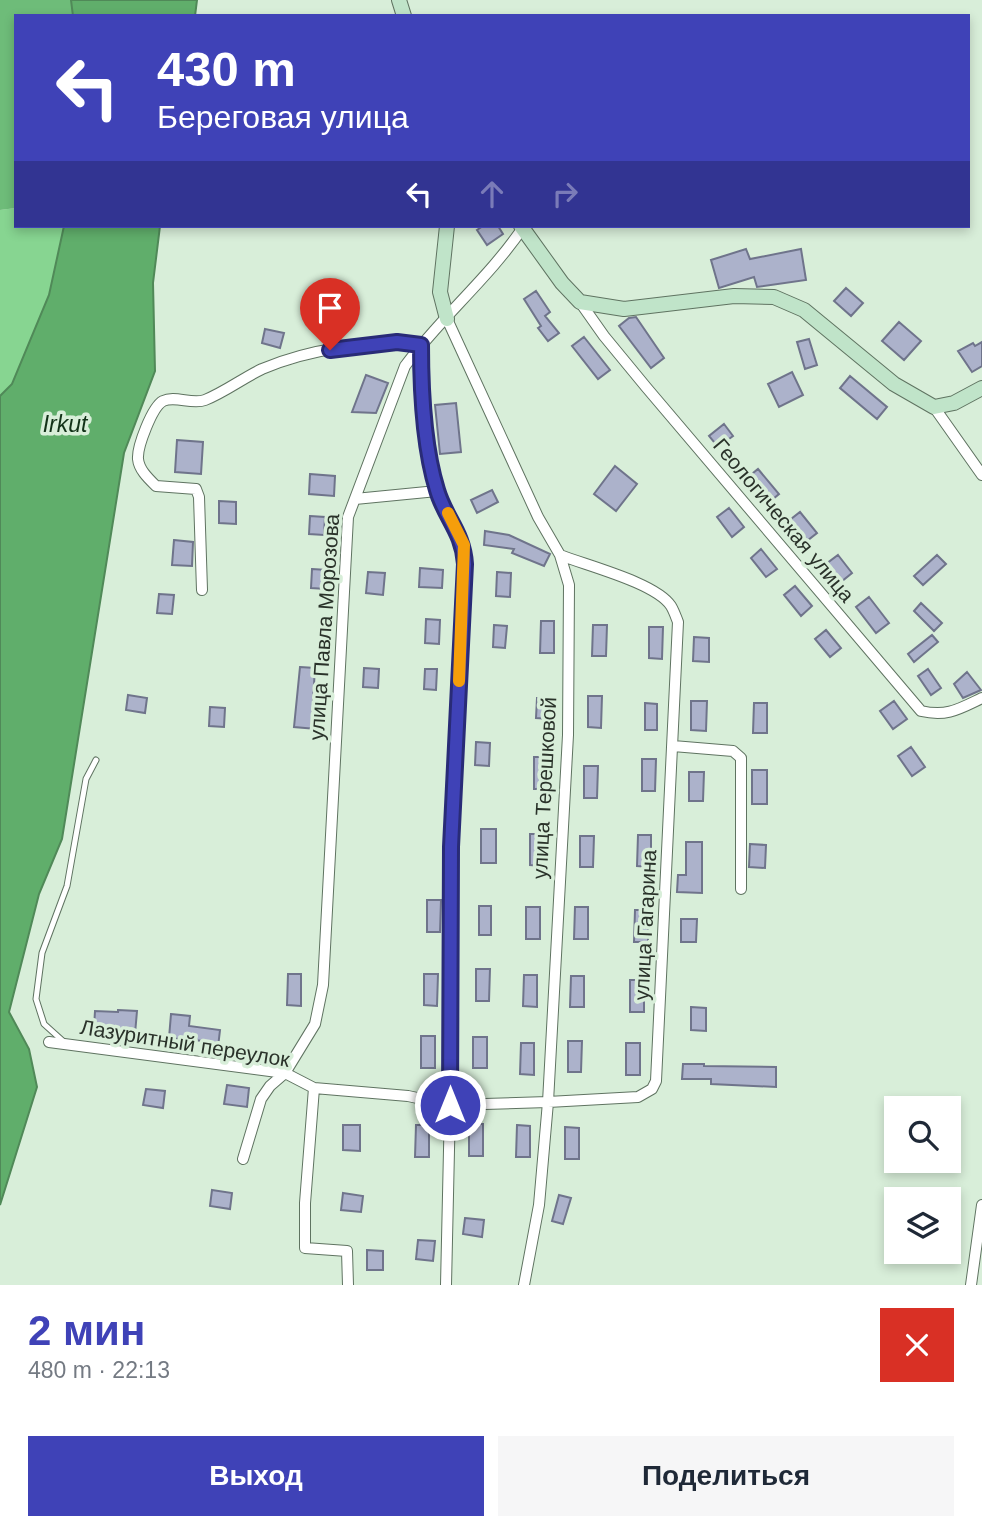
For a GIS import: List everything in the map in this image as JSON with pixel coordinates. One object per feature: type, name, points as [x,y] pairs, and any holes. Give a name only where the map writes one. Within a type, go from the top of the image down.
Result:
[{"type":"street","points":[[447,228],[440,292],[447,319]]},
{"type":"street","name":"улица Павла Морозова","points":[[243,1159],[261,1099],[270,1086],[285,1073],[315,1024],[323,985],[348,517],[405,366],[522,228]]},
{"type":"street","points":[[524,228],[562,283],[580,302],[624,309],[734,296],[774,297],[804,310],[894,384],[934,407],[982,475]]},
{"type":"street","name":"Геологическая улица","points":[[580,302],[646,387],[921,711],[936,715],[953,712],[982,698]]},
{"type":"street","name":"улица Терешковой","points":[[447,319],[538,517],[560,555],[569,586],[568,736],[548,1102],[539,1205],[524,1285]]},
{"type":"street","points":[[202,590],[200,497],[196,489],[156,486],[138,461],[140,442],[159,403],[166,400],[203,401],[262,369],[311,352],[397,342],[421,345],[421,387],[437,491],[464,545],[465,564],[451,847],[446,1285]]},
{"type":"street","points":[[934,407],[954,403],[982,388]]},
{"type":"street","points":[[355,499],[437,491]]},
{"type":"street","name":"улица Гагарина","points":[[560,555],[642,583],[671,604],[678,622],[656,1081],[652,1089],[638,1097]]},
{"type":"street","points":[[673,746],[733,751],[741,758],[741,889]]},
{"type":"street","name":"Лазуритный переулок","points":[[49,1042],[285,1073],[314,1088],[408,1096],[450,1105],[638,1097]]},
{"type":"street","name":"Лазуритный переулок","points":[[314,1088],[305,1203],[305,1248],[346,1251],[348,1285]]},
{"type":"street","points":[[971,1285],[982,1205]]},
{"type":"lane","points":[[67,1044],[44,1024],[36,999],[42,953],[67,886],[86,779],[96,760]]},
{"type":"shaded area","points":[[0,0],[71,0],[73,14],[14,14],[14,208],[0,210]]},
{"type":"shaded area","points":[[14,208],[14,228],[64,228],[49,295],[12,384],[0,396],[0,210]]},
{"type":"water","points":[[71,0],[197,0],[195,14],[73,14]]},
{"type":"water","name":"Irkut","points":[[64,228],[160,228],[153,283],[155,371],[124,453],[62,839],[39,894],[9,1012],[29,1049],[37,1087],[0,1205],[0,396],[12,384],[49,295]]},
{"type":"building","points":[[499,228],[503,234],[487,245],[477,230]]},
{"type":"building","points":[[746,249],[750,259],[801,249],[806,280],[757,287],[754,277],[719,288],[711,260]]},
{"type":"building","points":[[846,288],[863,303],[851,316],[834,301]]},
{"type":"building","points":[[536,291],[550,312],[545,316],[559,333],[548,341],[538,328],[541,326],[524,299]]},
{"type":"building","points":[[636,317],[664,358],[651,368],[619,326],[629,318]]},
{"type":"building","points":[[899,322],[921,341],[904,360],[882,341]]},
{"type":"building","points":[[265,329],[284,333],[280,348],[262,343]]},
{"type":"building","points":[[584,337],[610,370],[598,379],[572,346]]},
{"type":"building","points":[[809,339],[817,365],[805,369],[797,342]]},
{"type":"building","points":[[982,342],[982,366],[972,372],[958,351],[973,343],[975,346]]},
{"type":"building","points":[[792,372],[803,395],[779,407],[768,384]]},
{"type":"building","points":[[366,375],[388,383],[376,413],[352,412]]},
{"type":"building","points":[[850,376],[887,407],[877,419],[840,388]]},
{"type":"building","points":[[456,403],[461,452],[440,454],[435,405]]},
{"type":"building","points":[[724,424],[733,436],[718,447],[709,436]]},
{"type":"building","points":[[177,440],[203,442],[201,474],[175,472]]},
{"type":"building","points":[[615,466],[637,484],[616,511],[594,494]]},
{"type":"building","points":[[758,469],[779,494],[768,503],[747,478]]},
{"type":"building","points":[[310,474],[335,476],[334,496],[309,494]]},
{"type":"building","points":[[492,490],[498,502],[477,513],[471,500]]},
{"type":"building","points":[[219,501],[236,502],[236,524],[219,523]]},
{"type":"building","points":[[729,508],[744,527],[732,537],[717,517]]},
{"type":"building","points":[[800,512],[817,533],[803,544],[786,523]]},
{"type":"building","points":[[310,516],[325,517],[324,535],[309,534]]},
{"type":"building","points":[[485,531],[509,535],[550,554],[544,566],[512,553],[514,549],[484,545]]},
{"type":"building","points":[[174,540],[193,542],[192,566],[172,565]]},
{"type":"building","points":[[761,549],[777,569],[766,577],[751,558]]},
{"type":"building","points":[[838,555],[852,573],[836,586],[822,567]]},
{"type":"building","points":[[937,555],[946,564],[923,585],[914,576]]},
{"type":"building","points":[[420,568],[443,570],[442,588],[419,587]]},
{"type":"building","points":[[312,569],[327,570],[326,589],[311,588]]},
{"type":"building","points":[[368,572],[385,573],[383,595],[366,593]]},
{"type":"building","points":[[497,572],[511,573],[510,597],[496,596]]},
{"type":"building","points":[[795,586],[812,606],[801,616],[784,595]]},
{"type":"building","points":[[159,594],[174,595],[172,614],[157,613]]},
{"type":"building","points":[[869,597],[889,623],[876,633],[856,607]]},
{"type":"building","points":[[921,603],[942,623],[934,631],[914,611]]},
{"type":"building","points":[[426,619],[440,620],[439,644],[425,643]]},
{"type":"building","points":[[541,621],[554,621],[554,653],[540,653]]},
{"type":"building","points":[[494,625],[507,626],[505,648],[493,647]]},
{"type":"building","points":[[593,625],[607,625],[606,656],[592,656]]},
{"type":"building","points":[[649,627],[663,627],[662,659],[649,658]]},
{"type":"building","points":[[826,630],[841,648],[830,657],[815,639]]},
{"type":"building","points":[[932,635],[938,642],[914,662],[908,654]]},
{"type":"building","points":[[694,637],[709,638],[709,662],[693,661]]},
{"type":"building","points":[[300,667],[315,668],[313,701],[318,702],[316,729],[294,727]]},
{"type":"building","points":[[364,668],[379,669],[378,688],[363,687]]},
{"type":"building","points":[[425,669],[437,669],[436,690],[424,689]]},
{"type":"building","points":[[928,669],[941,688],[931,695],[918,676]]},
{"type":"building","points":[[967,672],[981,690],[963,698],[954,684]]},
{"type":"building","points":[[128,695],[147,698],[145,713],[126,710]]},
{"type":"building","points":[[588,696],[602,696],[601,728],[588,727]]},
{"type":"building","points":[[537,698],[553,699],[551,719],[536,718]]},
{"type":"building","points":[[691,701],[707,701],[706,731],[691,730]]},
{"type":"building","points":[[894,701],[907,719],[893,729],[880,711]]},
{"type":"building","points":[[645,703],[657,704],[657,730],[645,730]]},
{"type":"building","points":[[754,703],[767,703],[767,733],[753,733]]},
{"type":"building","points":[[210,707],[225,708],[224,727],[209,726]]},
{"type":"building","points":[[476,742],[490,743],[489,766],[475,765]]},
{"type":"building","points":[[911,747],[925,767],[912,776],[898,756]]},
{"type":"building","points":[[534,757],[548,757],[547,789],[534,789]]},
{"type":"building","points":[[642,759],[656,759],[655,791],[642,791]]},
{"type":"building","points":[[584,766],[598,766],[597,798],[584,798]]},
{"type":"building","points":[[752,770],[767,770],[767,804],[752,804]]},
{"type":"building","points":[[689,772],[704,772],[703,801],[689,801]]},
{"type":"building","points":[[481,829],[496,829],[496,863],[481,863]]},
{"type":"building","points":[[530,834],[544,834],[544,866],[530,865]]},
{"type":"building","points":[[638,835],[651,835],[651,867],[637,866]]},
{"type":"building","points":[[580,836],[594,836],[593,867],[580,867]]},
{"type":"building","points":[[686,842],[702,842],[702,893],[677,892],[678,875],[686,875]]},
{"type":"building","points":[[750,844],[766,845],[765,868],[749,867]]},
{"type":"building","points":[[427,900],[441,900],[440,932],[427,932]]},
{"type":"building","points":[[479,906],[491,906],[491,935],[479,935]]},
{"type":"building","points":[[526,907],[540,907],[540,939],[526,939]]},
{"type":"building","points":[[575,907],[588,907],[588,939],[574,939]]},
{"type":"building","points":[[635,910],[648,910],[648,942],[634,942]]},
{"type":"building","points":[[681,919],[697,919],[696,942],[681,942]]},
{"type":"building","points":[[476,969],[490,969],[489,1001],[476,1001]]},
{"type":"building","points":[[288,974],[301,974],[301,1006],[287,1005]]},
{"type":"building","points":[[424,974],[438,974],[437,1006],[424,1005]]},
{"type":"building","points":[[524,975],[537,975],[537,1007],[523,1006]]},
{"type":"building","points":[[571,976],[584,976],[584,1007],[570,1007]]},
{"type":"building","points":[[630,980],[644,980],[644,1012],[630,1012]]},
{"type":"building","points":[[691,1007],[706,1008],[706,1031],[691,1030]]},
{"type":"building","points":[[95,1011],[137,1011],[135,1034],[116,1033],[117,1029],[94,1028]]},
{"type":"building","points":[[171,1014],[190,1016],[189,1026],[220,1030],[218,1047],[204,1045],[204,1041],[169,1038]]},
{"type":"building","points":[[421,1036],[435,1036],[435,1068],[421,1068]]},
{"type":"building","points":[[473,1037],[487,1037],[487,1068],[473,1068]]},
{"type":"building","points":[[568,1041],[582,1041],[581,1072],[568,1072]]},
{"type":"building","points":[[521,1043],[534,1043],[534,1075],[520,1074]]},
{"type":"building","points":[[626,1043],[640,1043],[640,1075],[626,1075]]},
{"type":"building","points":[[683,1064],[776,1067],[776,1087],[711,1084],[711,1079],[682,1079]]},
{"type":"building","points":[[227,1085],[249,1088],[247,1107],[224,1104]]},
{"type":"building","points":[[146,1089],[165,1091],[163,1108],[143,1105]]},
{"type":"building","points":[[469,1124],[483,1124],[483,1156],[469,1156]]},
{"type":"building","points":[[343,1125],[360,1125],[360,1151],[343,1150]]},
{"type":"building","points":[[416,1125],[429,1125],[429,1157],[415,1157]]},
{"type":"building","points":[[517,1125],[530,1126],[530,1157],[516,1157]]},
{"type":"building","points":[[565,1127],[579,1128],[579,1159],[565,1159]]},
{"type":"building","points":[[212,1190],[232,1193],[230,1209],[210,1206]]},
{"type":"building","points":[[343,1193],[363,1196],[361,1212],[341,1210]]},
{"type":"building","points":[[559,1195],[571,1198],[563,1224],[552,1221]]},
{"type":"building","points":[[465,1218],[484,1220],[482,1237],[463,1234]]},
{"type":"building","points":[[418,1240],[435,1241],[433,1261],[416,1259]]},
{"type":"building","points":[[367,1250],[383,1251],[383,1270],[367,1270]]},
{"type":"slow traffic","points":[[448,513],[464,545],[459,681]]},
{"type":"route","points":[[330,350],[397,342],[421,345],[421,387],[437,491],[464,545],[451,847],[450,1105]]}]
